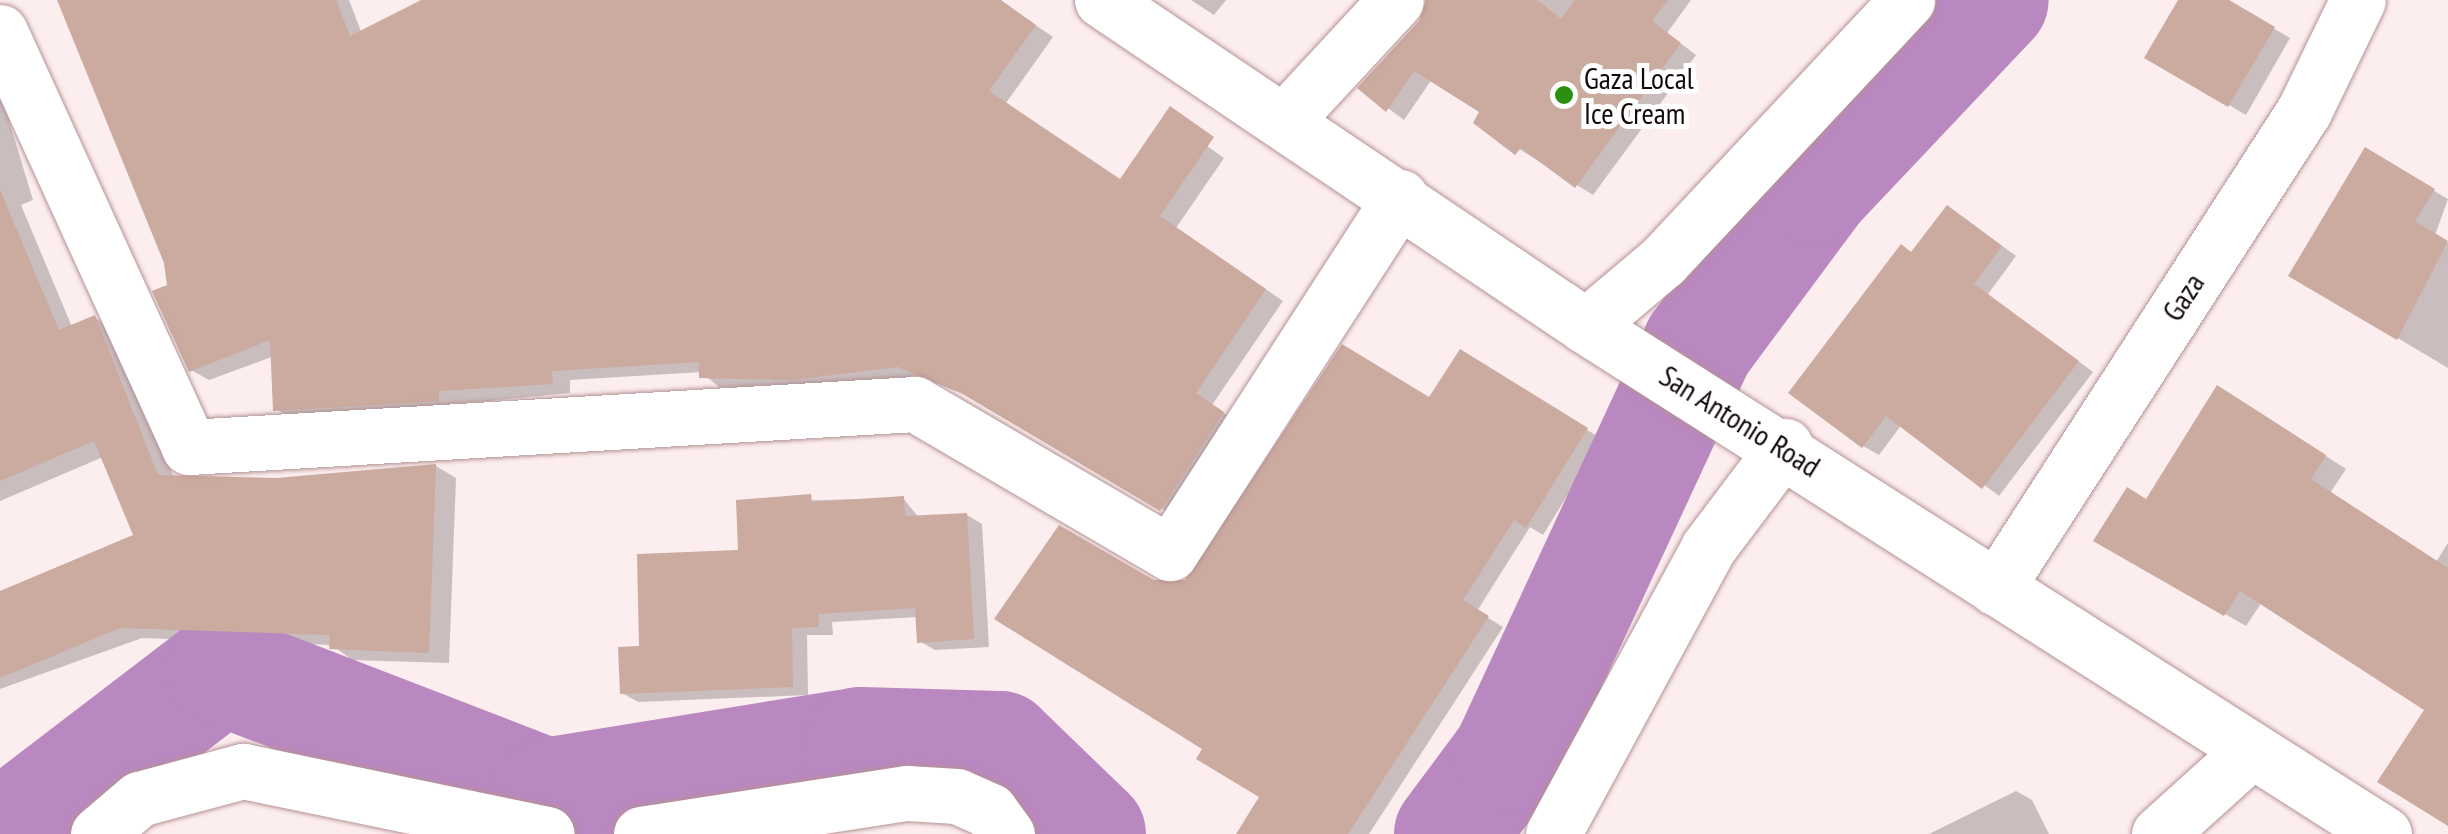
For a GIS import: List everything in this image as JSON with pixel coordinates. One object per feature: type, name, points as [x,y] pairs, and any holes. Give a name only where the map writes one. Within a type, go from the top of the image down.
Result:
[{"type":"street","name":"San Antonio Road","points":[[1102,0],[1600,335],[1740,416],[1996,588],[2384,834]]},
{"type":"street","points":[[1284,120],[1396,0]]},
{"type":"street","points":[[1600,335],[1664,260],[1907,0]]},
{"type":"street","name":"Gaza","points":[[1996,588],[2304,111],[2358,0]]},
{"type":"street","points":[[0,32],[189,448],[916,404],[1170,553],[1400,197]]},
{"type":"street","points":[[1553,834],[1708,548],[1784,446]]},
{"type":"street","points":[[2159,834],[2252,750]]},
{"type":"street","points":[[98,834],[139,799],[243,771],[547,834]]},
{"type":"street","points":[[641,834],[907,793],[957,796],[990,811],[1007,834]]},
{"type":"building","points":[[57,0],[336,0],[350,36],[421,0],[1001,0],[1036,25],[989,91],[1120,179],[1170,106],[1214,137],[1160,216],[1266,289],[1196,393],[1224,412],[1160,511],[961,393],[898,367],[792,380],[699,378],[699,362],[552,371],[553,384],[439,391],[439,401],[273,411],[270,340],[189,372],[152,291],[167,285],[164,263]]},
{"type":"building","points":[[1426,0],[1537,0],[1561,19],[1575,0],[1668,0],[1652,21],[1681,43],[1575,188],[1521,148],[1515,155],[1473,123],[1479,112],[1414,71],[1386,112],[1357,88],[1419,21]]},
{"type":"building","points":[[2178,0],[2229,0],[2275,27],[2228,107],[2144,58]]},
{"type":"building","points":[[2365,147],[2435,189],[2415,221],[2448,241],[2397,340],[2288,276]]},
{"type":"building","points":[[0,190],[59,330],[95,315],[158,475],[276,478],[436,464],[429,653],[329,649],[330,635],[120,628],[0,678],[0,591],[133,535],[94,441],[0,481]]},
{"type":"building","points":[[1947,205],[2002,246],[1974,284],[2079,361],[1982,489],[1886,416],[1862,448],[1788,393],[1901,244],[1911,252]]},
{"type":"building","points":[[1342,344],[1429,397],[1460,349],[1588,428],[1526,528],[1514,520],[1463,600],[1489,616],[1348,834],[1236,834],[1259,797],[1196,759],[1202,749],[994,619],[1059,525],[1154,580],[1185,580]]},
{"type":"building","points":[[2217,385],[2326,455],[2311,479],[2448,568],[2448,826],[2377,782],[2424,710],[2240,591],[2224,616],[2093,541],[2127,487],[2146,499]]},
{"type":"building","points":[[811,494],[812,502],[904,496],[905,516],[967,513],[974,639],[917,643],[915,608],[818,614],[819,627],[792,628],[793,687],[620,694],[618,647],[639,646],[637,554],[738,550],[736,500]]},
{"type":"waterway","points":[[1450,834],[1508,756],[1698,346],[1816,187],[1993,0]]},
{"type":"waterway","points":[[6,834],[222,669],[546,794],[860,743],[1000,747],[1090,834]]},
{"type":"place","name":"Gaza Local Ice Cream","points":[[1564,95]]}]
